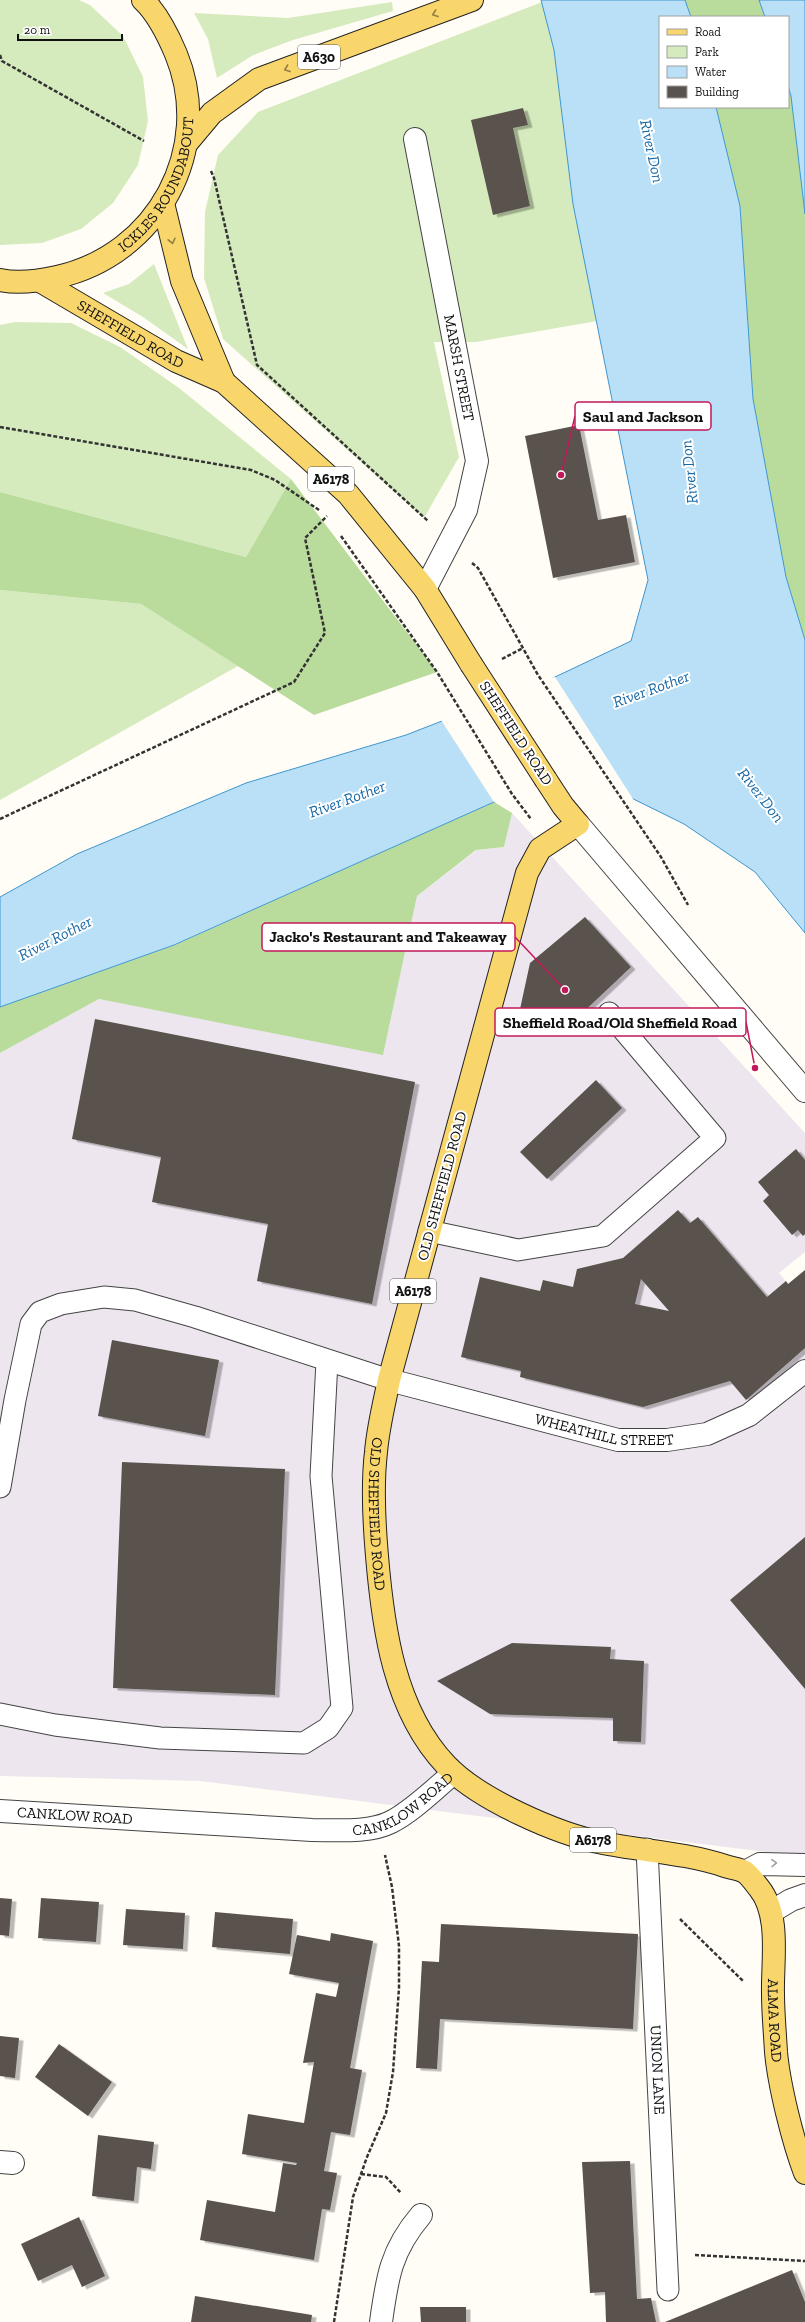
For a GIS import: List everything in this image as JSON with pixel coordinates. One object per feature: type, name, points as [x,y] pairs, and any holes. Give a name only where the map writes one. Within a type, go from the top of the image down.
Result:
[{"type":"main road","name":"ICKLES ROUNDABOUT","points":[[2,281],[40,281],[77,272],[111,256],[140,233],[163,203],[178,175],[186,144],[189,107],[182,70],[168,35],[143,0]]},
{"type":"main road","name":"A630","points":[[186,144],[212,113],[259,79],[472,0]]},
{"type":"main road","name":"SHEFFIELD ROAD","points":[[163,203],[182,281],[224,382]]},
{"type":"main road","name":"SHEFFIELD ROAD","points":[[40,281],[176,361],[224,382],[348,494],[424,589],[470,664],[563,806],[578,824]]},
{"type":"main road","name":"OLD SHEFFIELD ROAD","points":[[454,1773],[428,1743],[404,1698],[386,1639],[378,1578],[374,1490],[376,1452],[389,1380],[527,873],[540,849],[578,824]]},
{"type":"main road","name":"CANKLOW ROAD","points":[[454,1773],[474,1789],[498,1803],[547,1825],[601,1842],[715,1862],[745,1872]]},
{"type":"main road","name":"ALMA ROAD","points":[[745,1872],[762,1891],[770,1912],[776,2054],[789,2116],[805,2173]]},
{"type":"street","name":"MARSH STREET","points":[[415,139],[477,461],[466,510],[424,589]]},
{"type":"street","name":"SHEFFIELD ROAD","points":[[578,824],[805,1091]]},
{"type":"street","name":"WHEATHILL STREET","points":[[389,1380],[618,1440],[667,1440],[707,1434],[749,1415],[805,1371]]},
{"type":"street","name":"CANKLOW ROAD","points":[[0,1811],[312,1830],[355,1830],[390,1822],[412,1808],[454,1773]]},
{"type":"street","points":[[745,1872],[760,1864],[805,1865]]},
{"type":"street","points":[[770,1912],[791,1900],[805,1895]]},
{"type":"street","points":[[381,2322],[388,2275],[406,2233],[421,2215]]},
{"type":"lane","points":[[429,1231],[518,1250],[604,1236],[715,1138],[609,1013]]},
{"type":"lane","points":[[0,1487],[14,1400],[31,1324],[40,1312],[61,1304],[85,1299],[123,1298],[195,1317],[389,1380]]},
{"type":"lane","points":[[0,1714],[55,1725],[160,1738],[304,1743],[328,1728],[342,1708],[321,1476],[327,1361]]},
{"type":"lane","name":"UNION LANE","points":[[647,1849],[668,2290]]},
{"type":"path","points":[[0,56],[2,61],[144,141]]},
{"type":"path","points":[[211,171],[214,178],[257,366],[478,568],[538,675],[630,812]]},
{"type":"path","points":[[0,427],[251,470],[275,480],[327,516],[331,522]]},
{"type":"path","points":[[0,819],[294,682],[325,633],[305,538],[348,494]]},
{"type":"path","points":[[340,534],[437,672],[512,794]]},
{"type":"path","points":[[334,2322],[353,2198],[361,2174],[386,2113],[393,2072],[399,1988],[399,1946],[394,1902],[379,1825]]},
{"type":"path","points":[[649,1889],[774,2011]]},
{"type":"path","points":[[361,2174],[386,2177],[421,2215]]},
{"type":"path","points":[[666,2253],[805,2260]]},
{"type":"shaded area","points":[[512,813],[805,1133],[805,1252],[779,1273],[805,1303],[805,1857],[200,1781],[0,1776],[0,1053],[99,999],[383,1054],[417,896],[477,850],[504,847]]},
{"type":"green space","points":[[0,0],[79,0],[90,5],[123,36],[143,77],[148,121],[138,165],[113,203],[81,229],[42,243],[0,245]]},
{"type":"green space","points":[[685,0],[759,0],[765,16],[691,16]]},
{"type":"green space","points":[[392,2],[393,11],[293,40],[253,55],[217,78],[208,39],[194,13],[288,18]]},
{"type":"green space","points":[[542,2],[554,50],[573,204],[597,321],[476,342],[434,342],[459,457],[424,518],[223,339],[204,278],[205,212],[218,155],[258,112]]},
{"type":"green space","points":[[789,89],[805,214],[805,640],[786,577],[753,399],[740,206],[716,108],[789,108]]},
{"type":"green space","points":[[154,264],[188,349],[143,317],[103,293],[129,284]]},
{"type":"green space","points":[[15,322],[71,323],[120,347],[179,388],[291,479],[246,557],[0,492],[0,325]]},
{"type":"green space","points":[[291,479],[437,672],[314,715],[141,604],[0,590],[0,492],[246,557]]},
{"type":"green space","points":[[0,590],[141,604],[238,666],[0,800]]},
{"type":"green space","points":[[494,802],[512,813],[504,847],[476,850],[417,896],[383,1055],[99,999],[0,1053],[0,1007],[175,945]]},
{"type":"water","points":[[541,0],[685,0],[691,16],[659,16],[659,108],[716,108],[740,206],[753,399],[786,577],[805,640],[805,933],[755,872],[684,824],[601,783],[494,802],[174,945],[0,1007],[0,897],[77,854],[246,783],[406,735],[555,677],[631,641],[648,580],[573,204],[554,50]]},
{"type":"water","points":[[759,0],[805,0],[805,214],[789,89],[789,16],[765,16]]},
{"type":"pier","points":[[555,677],[635,802],[601,785],[503,803],[494,802],[441,720],[547,678]]},
{"type":"building","points":[[523,108],[528,125],[513,128],[530,206],[493,215],[471,120]]},
{"type":"building","points":[[579,425],[598,520],[626,515],[635,562],[553,578],[525,436]]},
{"type":"building","points":[[585,917],[631,967],[576,1019],[567,1012],[562,1033],[517,1023],[530,963]]},
{"type":"building","points":[[95,1019],[415,1082],[372,1304],[257,1281],[268,1224],[152,1202],[161,1157],[72,1139]]},
{"type":"building","points":[[596,1080],[622,1108],[547,1179],[520,1152]]},
{"type":"building","points":[[796,1149],[805,1160],[805,1234],[803,1236],[798,1230],[792,1235],[763,1201],[769,1195],[758,1182]]},
{"type":"building","points":[[678,1210],[690,1223],[698,1217],[767,1297],[786,1281],[788,1284],[805,1270],[805,1348],[746,1400],[730,1381],[643,1407],[520,1377],[521,1371],[461,1357],[480,1277],[540,1291],[543,1280],[573,1287],[577,1269],[623,1258]],"holes":[[[641,1279],[669,1311],[635,1304]]]},
{"type":"building","points":[[112,1340],[219,1360],[205,1436],[98,1416]]},
{"type":"building","points":[[122,1462],[285,1469],[275,1695],[113,1688]]},
{"type":"building","points":[[805,1537],[805,1689],[730,1600]]},
{"type":"building","points":[[512,1643],[611,1647],[610,1659],[644,1661],[641,1742],[613,1741],[613,1718],[490,1714],[437,1681]]},
{"type":"building","points":[[0,1898],[12,1899],[9,1936],[0,1935]]},
{"type":"building","points":[[41,1898],[99,1902],[96,1942],[38,1938]]},
{"type":"building","points":[[126,1909],[185,1913],[183,1949],[123,1945]]},
{"type":"building","points":[[215,1912],[293,1919],[290,1954],[212,1947]]},
{"type":"building","points":[[441,1924],[638,1934],[633,2029],[440,2019],[437,2069],[416,2068],[422,1961],[439,1962]]},
{"type":"building","points":[[331,1933],[373,1941],[350,2068],[362,2070],[350,2135],[331,2132],[324,2171],[337,2173],[330,2210],[322,2209],[314,2260],[200,2240],[207,2200],[275,2212],[283,2163],[296,2165],[297,2163],[242,2154],[248,2114],[304,2123],[314,2062],[303,2063],[316,1993],[336,1997],[339,1983],[289,1974],[297,1935],[330,1941]]},
{"type":"building","points":[[0,2036],[19,2038],[15,2078],[0,2076]]},
{"type":"building","points":[[59,2044],[112,2082],[88,2116],[35,2077]]},
{"type":"building","points":[[98,2135],[154,2142],[151,2169],[137,2167],[134,2201],[92,2196]]},
{"type":"building","points":[[630,2161],[637,2299],[651,2298],[656,2322],[606,2322],[605,2292],[590,2293],[582,2162]]},
{"type":"building","points":[[79,2217],[105,2276],[82,2287],[72,2265],[38,2281],[21,2244]]},
{"type":"building","points":[[792,2270],[805,2302],[805,2322],[665,2322]]},
{"type":"building","points":[[195,2296],[312,2315],[311,2322],[191,2322]]},
{"type":"building","points":[[420,2307],[466,2307],[466,2322],[421,2322]]},
{"type":"place","name":"Saul and Jackson","points":[[561,475]]},
{"type":"place","name":"Jacko's Restaurant and Takeaway","points":[[565,990]]},
{"type":"place","name":"Sheffield Road/Old Sheffield Road","points":[[755,1068]]},
{"type":"water label","name":"River Don","points":[[652,151]]},
{"type":"water label","name":"River Don","points":[[689,472]]},
{"type":"water label","name":"River Rother","points":[[651,689]]},
{"type":"water label","name":"River Don","points":[[761,795]]},
{"type":"water label","name":"River Rother","points":[[347,799]]},
{"type":"water label","name":"River Rother","points":[[55,938]]}]
